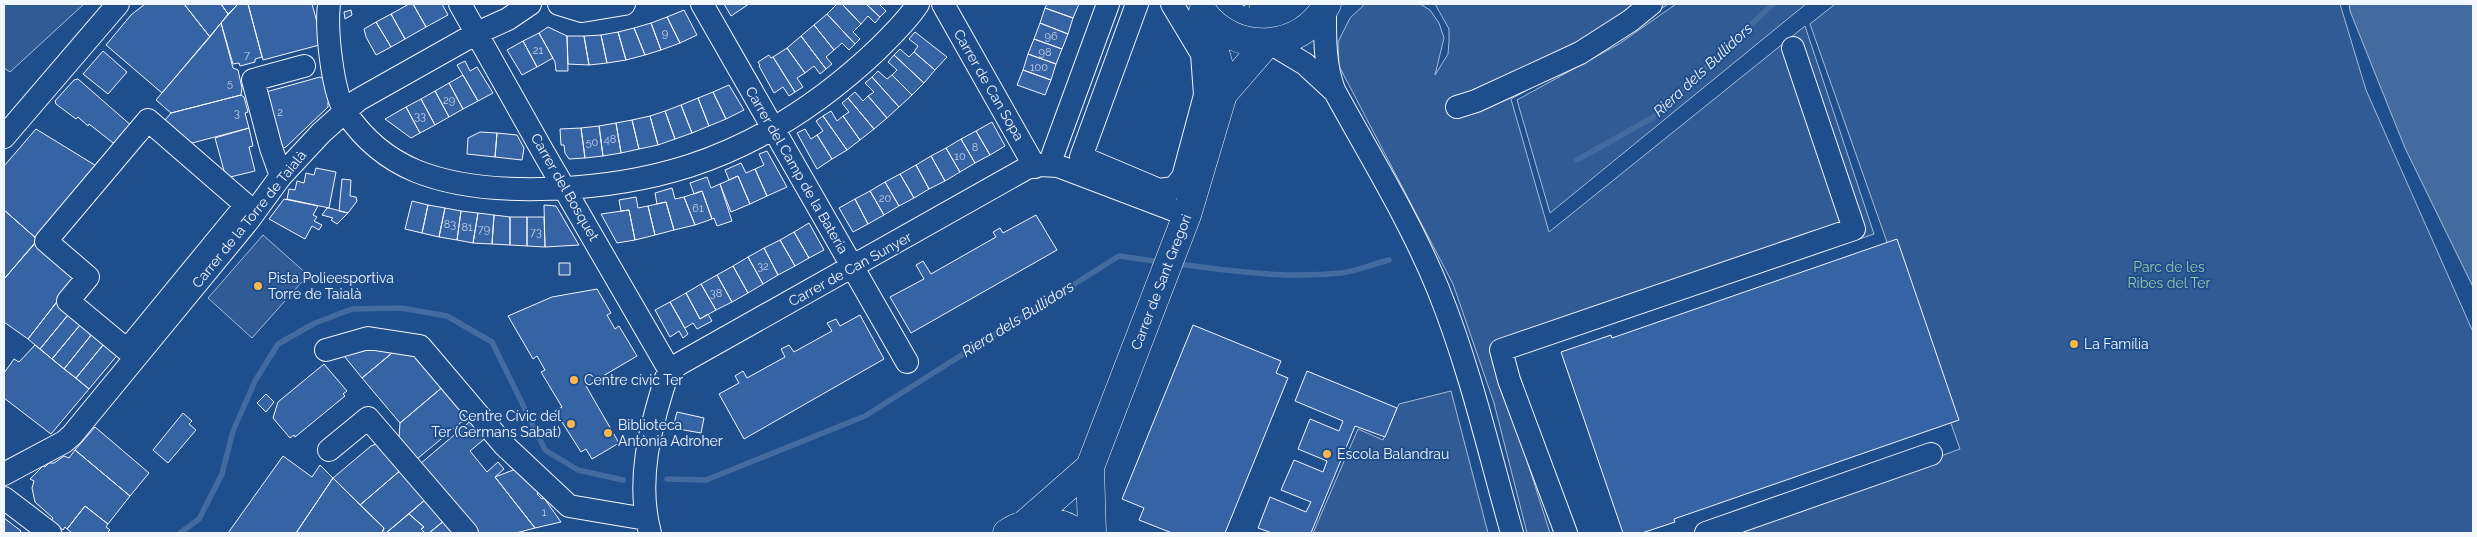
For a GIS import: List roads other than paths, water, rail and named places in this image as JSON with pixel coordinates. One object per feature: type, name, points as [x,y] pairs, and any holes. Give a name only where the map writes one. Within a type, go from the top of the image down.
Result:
[{"type":"main road","points":[[1201,9],[1215,25],[1231,36],[1252,42],[1269,43],[1302,32],[1327,5]]},
{"type":"main road","name":"Carrer de Sant Gregori","points":[[1092,533],[1090,467],[1184,224],[1222,94],[1221,73],[1201,9]]},
{"type":"main road","name":"Carrer de Sant Gregori","points":[[1222,94],[1269,43]]},
{"type":"main road","name":"Carrer de Sant Gregori","points":[[1011,531],[1090,467]]},
{"type":"main road","points":[[1011,531],[1051,522],[1066,526],[1077,533]]},
{"type":"street","points":[[4,137],[118,4]]},
{"type":"street","points":[[329,4],[329,50],[338,88],[345,111],[363,135],[380,150],[416,171],[476,185],[522,188],[565,187],[618,182],[689,166],[774,128],[820,99],[842,81],[888,39],[918,4]]},
{"type":"street","name":"Carrer del Bosquet","points":[[460,4],[542,150],[670,370]]},
{"type":"street","name":"Carrer de la Torre de Taialà","points":[[4,474],[64,442],[72,435],[248,220],[281,176],[321,133],[345,111],[358,100],[477,33],[508,19],[530,4]]},
{"type":"street","points":[[559,4],[582,11],[624,4]]},
{"type":"street","name":"Carrer del Camp de la Bateria","points":[[702,4],[907,362]]},
{"type":"street","name":"Carrer de Can Sopa","points":[[943,4],[1042,166]]},
{"type":"street","points":[[1108,4],[1042,166],[1072,170],[1184,224]]},
{"type":"street","points":[[1137,4],[1081,157],[1159,190],[1174,188],[1183,177],[1205,95],[1202,54],[1172,4]]},
{"type":"street","points":[[1457,107],[1476,101],[1580,53],[1630,21],[1651,4]]},
{"type":"street","points":[[1327,5],[1324,44],[1327,72],[1334,90],[1412,231],[1438,290],[1470,383],[1512,533]]},
{"type":"street","points":[[1269,43],[1305,64],[1334,90]]},
{"type":"street","points":[[1566,533],[1509,380],[1501,350],[1854,229],[1793,48]]},
{"type":"street","points":[[281,176],[271,148],[253,80],[304,66]]},
{"type":"street","points":[[148,120],[246,205],[126,350],[68,301],[88,277],[46,241],[148,120]]},
{"type":"street","name":"Carrer de Can Sunyer","points":[[670,370],[853,268],[1006,179],[1042,166]]},
{"type":"street","points":[[326,350],[368,338],[420,346],[504,445],[569,506],[647,520],[645,458],[661,393],[670,370]]},
{"type":"street","points":[[329,450],[368,418],[467,533]]},
{"type":"street","points":[[1706,533],[1931,454]]},
{"type":"street","points":[[4,498],[50,533]]},
{"type":"waterway","name":"Riera dels Bullidors","points":[[1577,160],[1652,118],[1773,4]]},
{"type":"waterway","name":"Riera dels Bullidors","points":[[667,479],[706,480],[865,416],[1119,256],[1161,262]]},
{"type":"waterway","name":"Riera dels Bullidors","points":[[1177,264],[1279,275],[1320,275],[1347,272],[1389,260]]},
{"type":"waterway","name":"Riera dels Bullidors","points":[[180,533],[199,519],[222,474],[233,431],[255,381],[278,344],[315,323],[352,309],[401,308],[447,316],[492,342],[545,450],[578,470],[623,480]]},
{"type":"place","name":"Pista Polieesportiva Torre de Taialà","points":[[258,286]]},
{"type":"place","name":"La Família","points":[[2074,344]]},
{"type":"place","name":"Centre cívic Ter","points":[[574,380]]},
{"type":"place","name":"Centre Cívic del Ter (Germans Sabat)","points":[[571,424]]},
{"type":"place","name":"Biblioteca Antònia Adroher","points":[[608,433]]},
{"type":"place","name":"Escola Balandrau","points":[[1327,454]]},
{"type":"park label","name":"Parc de les Ribes del Ter","points":[[2169,276]]}]
